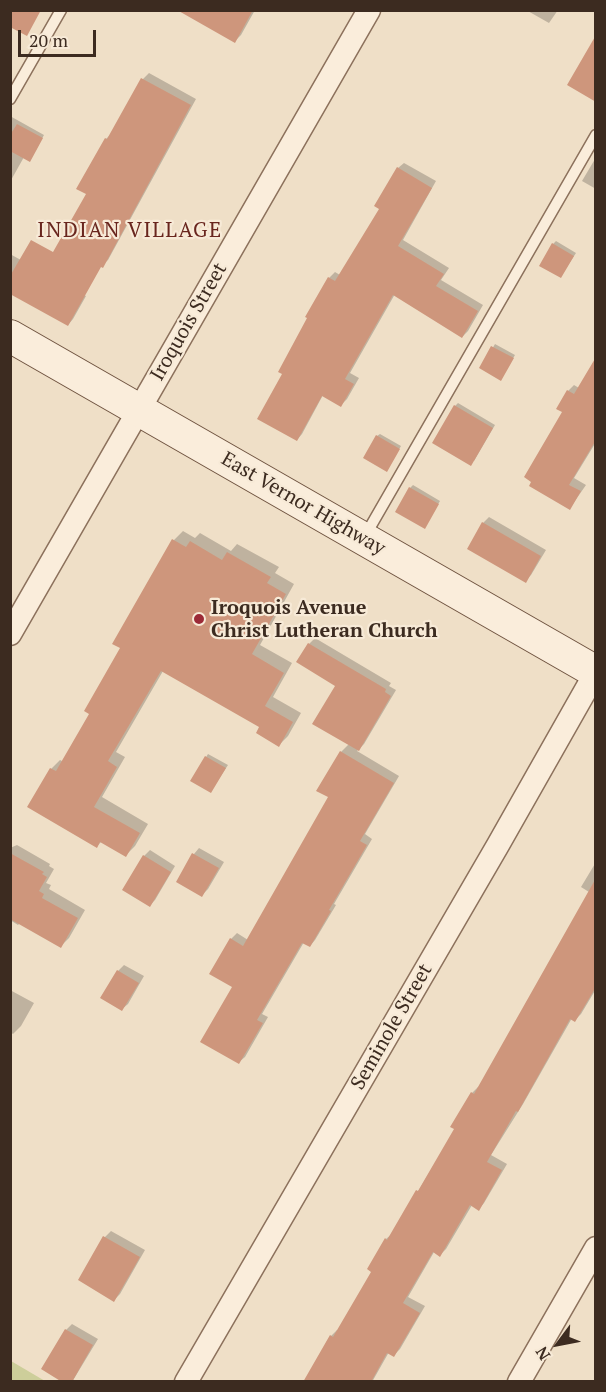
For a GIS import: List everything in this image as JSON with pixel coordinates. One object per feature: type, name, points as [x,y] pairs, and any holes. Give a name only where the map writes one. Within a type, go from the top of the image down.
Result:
[{"type":"street","name":"Iroquois Street","points":[[10,634],[369,10]]},
{"type":"street","name":"East Vernor Highway","points":[[10,336],[596,672]]},
{"type":"street","name":"Seminole Street","points":[[186,1382],[596,672]]},
{"type":"street","points":[[519,1382],[596,1248]]},
{"type":"lane","points":[[10,99],[61,10]]},
{"type":"lane","points":[[364,538],[596,135]]},
{"type":"green space","points":[[11,1361],[45,1381],[11,1381]]},
{"type":"building","points":[[10,10],[41,10],[27,36],[10,27]]},
{"type":"building","points":[[177,10],[253,10],[235,43]]},
{"type":"building","points":[[596,35],[596,102],[567,85]]},
{"type":"building","points":[[141,78],[191,105],[103,268],[101,267],[68,326],[10,294],[10,276],[31,240],[53,252],[86,194],[76,189]]},
{"type":"building","points":[[17,124],[43,138],[30,162],[10,151],[10,135]]},
{"type":"building","points":[[397,167],[432,188],[398,246],[444,274],[436,286],[478,311],[462,338],[393,295],[345,379],[354,384],[341,407],[322,396],[297,441],[257,419],[282,374],[278,372],[307,318],[305,317],[328,277],[335,281],[379,209],[374,206]]},
{"type":"building","points":[[552,243],[574,256],[561,278],[539,266]]},
{"type":"building","points":[[491,346],[514,358],[501,381],[479,368]]},
{"type":"building","points":[[596,357],[596,440],[569,485],[581,491],[570,510],[529,486],[531,482],[524,477],[562,412],[556,409],[567,390],[574,394]]},
{"type":"building","points":[[454,405],[493,428],[471,466],[432,443]]},
{"type":"building","points":[[376,435],[400,449],[387,472],[363,458]]},
{"type":"building","points":[[409,487],[439,504],[425,529],[395,512]]},
{"type":"building","points":[[482,522],[541,556],[526,583],[467,549]]},
{"type":"building","name":"Iroquois Avenue Christ Lutheran Church","points":[[172,539],[186,547],[190,541],[222,560],[227,552],[271,577],[267,583],[286,594],[252,654],[284,673],[265,706],[293,722],[279,747],[256,733],[259,727],[161,671],[108,761],[117,767],[94,807],[140,833],[126,857],[100,842],[97,848],[27,807],[50,768],[56,771],[89,714],[84,711],[120,648],[112,644]]},
{"type":"building","points":[[308,643],[386,689],[385,692],[391,696],[359,751],[312,724],[335,686],[296,662]]},
{"type":"building","points":[[340,751],[394,783],[360,841],[367,845],[329,910],[331,911],[310,947],[302,943],[257,1020],[263,1023],[239,1064],[200,1042],[232,987],[209,974],[230,938],[243,946],[328,797],[316,791]]},
{"type":"building","points":[[205,756],[226,768],[211,793],[190,781]]},
{"type":"building","points":[[10,853],[44,872],[42,874],[47,877],[39,891],[44,894],[42,898],[78,918],[61,948],[10,919]]},
{"type":"building","points":[[192,853],[219,868],[202,897],[176,882]]},
{"type":"building","points":[[143,855],[171,872],[150,907],[122,890]]},
{"type":"building","points":[[596,878],[596,987],[575,1022],[570,1019],[487,1162],[502,1170],[479,1211],[470,1205],[440,1257],[433,1252],[403,1303],[420,1313],[394,1357],[387,1353],[371,1382],[303,1382],[330,1335],[333,1337],[371,1272],[367,1269],[416,1190],[418,1191],[454,1129],[450,1127],[471,1092],[474,1094]]},
{"type":"building","points":[[117,970],[139,983],[122,1011],[100,998]]},
{"type":"building","points":[[103,1236],[140,1257],[114,1302],[78,1280]]},
{"type":"building","points":[[65,1329],[93,1345],[72,1382],[62,1382],[41,1369]]},
{"type":"place","name":"Iroquois Avenue Christ Lutheran Church","points":[[199,619]]},
{"type":"district","name":"INDIAN VILLAGE","points":[[130,231]]}]
